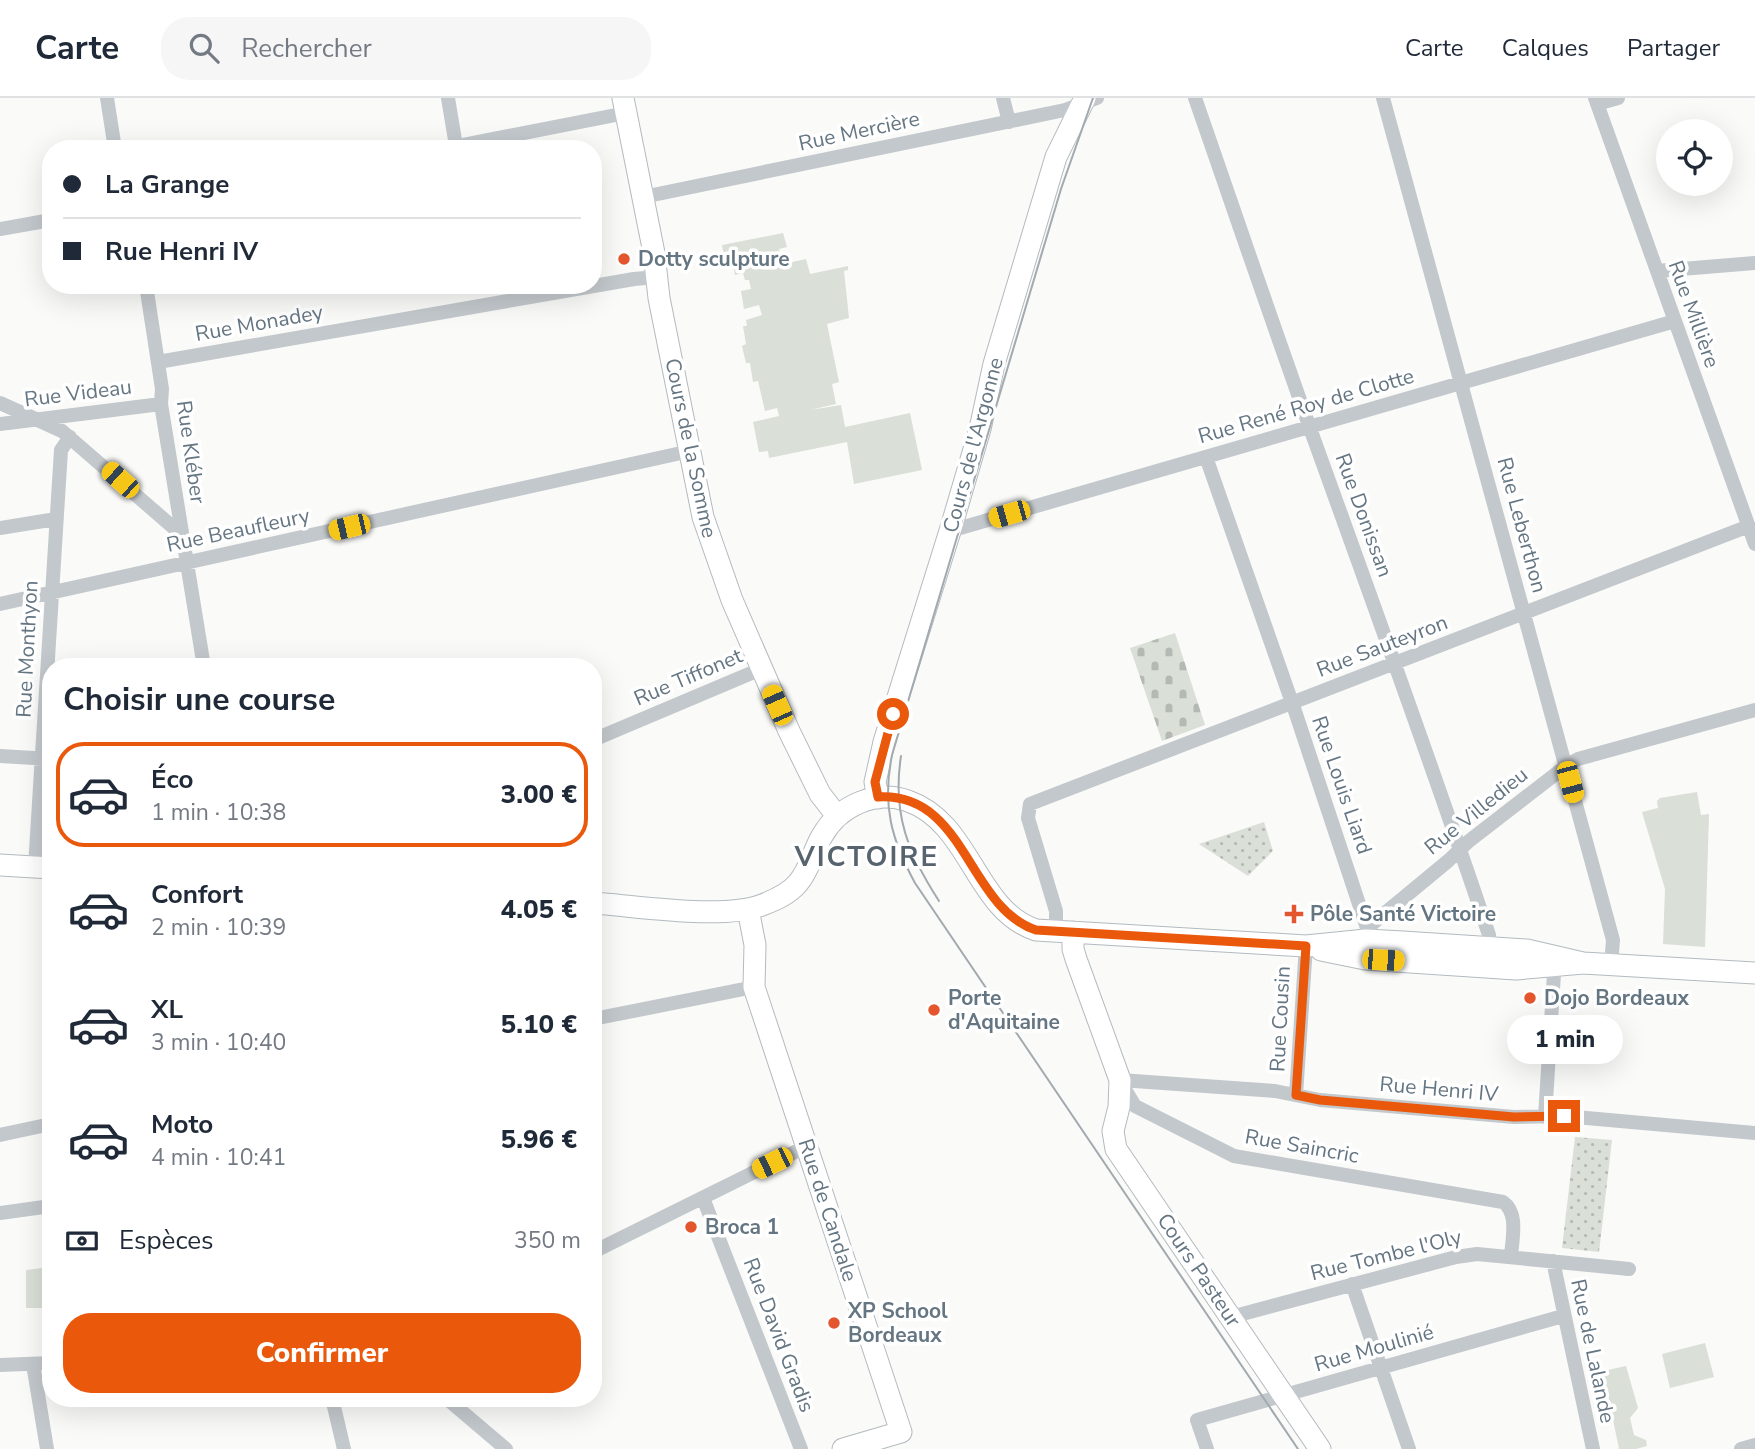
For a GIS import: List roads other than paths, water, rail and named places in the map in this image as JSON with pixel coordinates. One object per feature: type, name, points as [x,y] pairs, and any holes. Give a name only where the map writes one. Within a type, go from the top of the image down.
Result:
[{"type":"main road","name":"Cours de l'Argonne","points":[[878,797],[875,782],[884,742],[980,429],[994,364],[1056,157],[1088,100]]},
{"type":"main road","name":"Cours de la Somme","points":[[624,106],[643,197],[659,298],[710,542],[761,669],[820,794],[837,816]]},
{"type":"main road","points":[[602,904],[716,912],[761,905],[791,890],[808,867],[823,833],[837,816],[849,807],[878,797],[908,801],[929,813],[953,835],[998,904],[1009,916],[1027,927],[1306,946],[1365,959],[1516,968],[1555,961],[1755,973]]},
{"type":"main road","points":[[0,865],[42,868]]},
{"type":"main road","name":"Rue de Candale","points":[[748,909],[755,944],[754,987],[901,1432],[843,1449]]},
{"type":"main road","points":[[1074,932],[1073,949],[1076,959],[1120,1080]]},
{"type":"main road","points":[[1306,946],[1367,934],[1527,950],[1555,961]]},
{"type":"main road","name":"Cours Pasteur","points":[[1120,1080],[1119,1107],[1114,1132],[1116,1149],[1320,1449]]},
{"type":"street","points":[[107,98],[114,140]]},
{"type":"street","points":[[448,98],[449,140]]},
{"type":"street","points":[[1003,98],[1009,122]]},
{"type":"street","name":"Rue Donissan","points":[[1195,98],[1396,663],[1489,935],[1489,947]]},
{"type":"street","name":"Rue Leberthon","points":[[1383,98],[1613,940],[1611,965]]},
{"type":"street","points":[[1596,101],[1618,98]]},
{"type":"street","name":"Rue Mercière","points":[[643,197],[1065,110],[1088,100]]},
{"type":"street","name":"Rue Millière","points":[[1596,101],[1755,544]]},
{"type":"street","points":[[479,140],[624,106]]},
{"type":"street","points":[[0,229],[42,222]]},
{"type":"street","points":[[1657,271],[1755,263]]},
{"type":"street","name":"Rue Monadey","points":[[602,285],[657,277]]},
{"type":"street","name":"Rue Kléber","points":[[147,294],[162,389],[161,404],[203,658]]},
{"type":"street","name":"Rue Monadey","points":[[158,362],[548,294]]},
{"type":"street","name":"Rue René Roy de Clotte","points":[[950,531],[1675,321]]},
{"type":"street","points":[[0,403],[70,437],[182,535]]},
{"type":"street","name":"Rue Videau","points":[[0,424],[161,404]]},
{"type":"street","name":"Rue Monthyon","points":[[50,658],[61,450],[70,437]]},
{"type":"street","name":"Rue Beaufleury","points":[[0,604],[690,451]]},
{"type":"street","name":"Rue Louis Liard","points":[[1206,457],[1292,703],[1367,934]]},
{"type":"street","points":[[0,528],[56,519]]},
{"type":"street","name":"Rue Sauteyron","points":[[1074,932],[1056,911],[1027,818],[1030,804],[1749,526]]},
{"type":"street","name":"Rue Tiffonet","points":[[602,736],[761,669]]},
{"type":"street","name":"Rue Villedieu","points":[[1367,934],[1460,849],[1578,759],[1755,710]]},
{"type":"street","points":[[0,756],[42,759]]},
{"type":"street","name":"Rue Cousin","points":[[1296,1095],[1306,946]]},
{"type":"street","points":[[1545,1117],[1555,961]]},
{"type":"street","points":[[602,1017],[754,987]]},
{"type":"street","name":"Rue Henri IV","points":[[1120,1080],[1275,1091],[1320,1100],[1514,1117],[1564,1116],[1755,1133]]},
{"type":"street","name":"Rue Saincric","points":[[1120,1080],[1135,1106],[1234,1156],[1503,1202],[1513,1217],[1511,1257]]},
{"type":"street","points":[[0,1135],[42,1126]]},
{"type":"street","points":[[602,1248],[807,1146]]},
{"type":"street","name":"Rue David Gradis","points":[[703,1198],[801,1449]]},
{"type":"street","points":[[0,1213],[42,1207]]},
{"type":"street","name":"Rue Tombe l'Oly","points":[[1231,1317],[1456,1256],[1477,1254],[1629,1269]]},
{"type":"street","name":"Rue de Lalande","points":[[1553,1261],[1593,1449]]},
{"type":"street","points":[[1352,1284],[1409,1449]]},
{"type":"street","name":"Rue Moulinié","points":[[1207,1449],[1197,1420],[1563,1316]]},
{"type":"street","points":[[33,1364],[47,1449]]},
{"type":"street","points":[[0,1365],[42,1364]]},
{"type":"street","points":[[334,1407],[344,1449]]},
{"type":"street","points":[[457,1407],[506,1449]]},
{"type":"street","points":[[1741,1449],[1755,1445]]},
{"type":"tram line","points":[[1093,98],[1061,189],[892,755],[888,790],[891,821],[900,851],[915,883],[1298,1449]]},
{"type":"tram line","points":[[901,756],[899,796],[905,832],[919,866],[939,901]]},
{"type":"place","name":"Dotty sculpture","points":[[624,259]]},
{"type":"place","name":"Pôle Santé Victoire","points":[[1294,914]]},
{"type":"place","name":"Dojo Bordeaux","points":[[1530,998]]},
{"type":"place","name":"Porte d'Aquitaine","points":[[934,1010]]},
{"type":"place","name":"Broca 1","points":[[691,1227]]},
{"type":"place","name":"XP School Bordeaux","points":[[834,1323]]},
{"type":"district","name":"VICTOIRE","points":[[867,856]]}]
